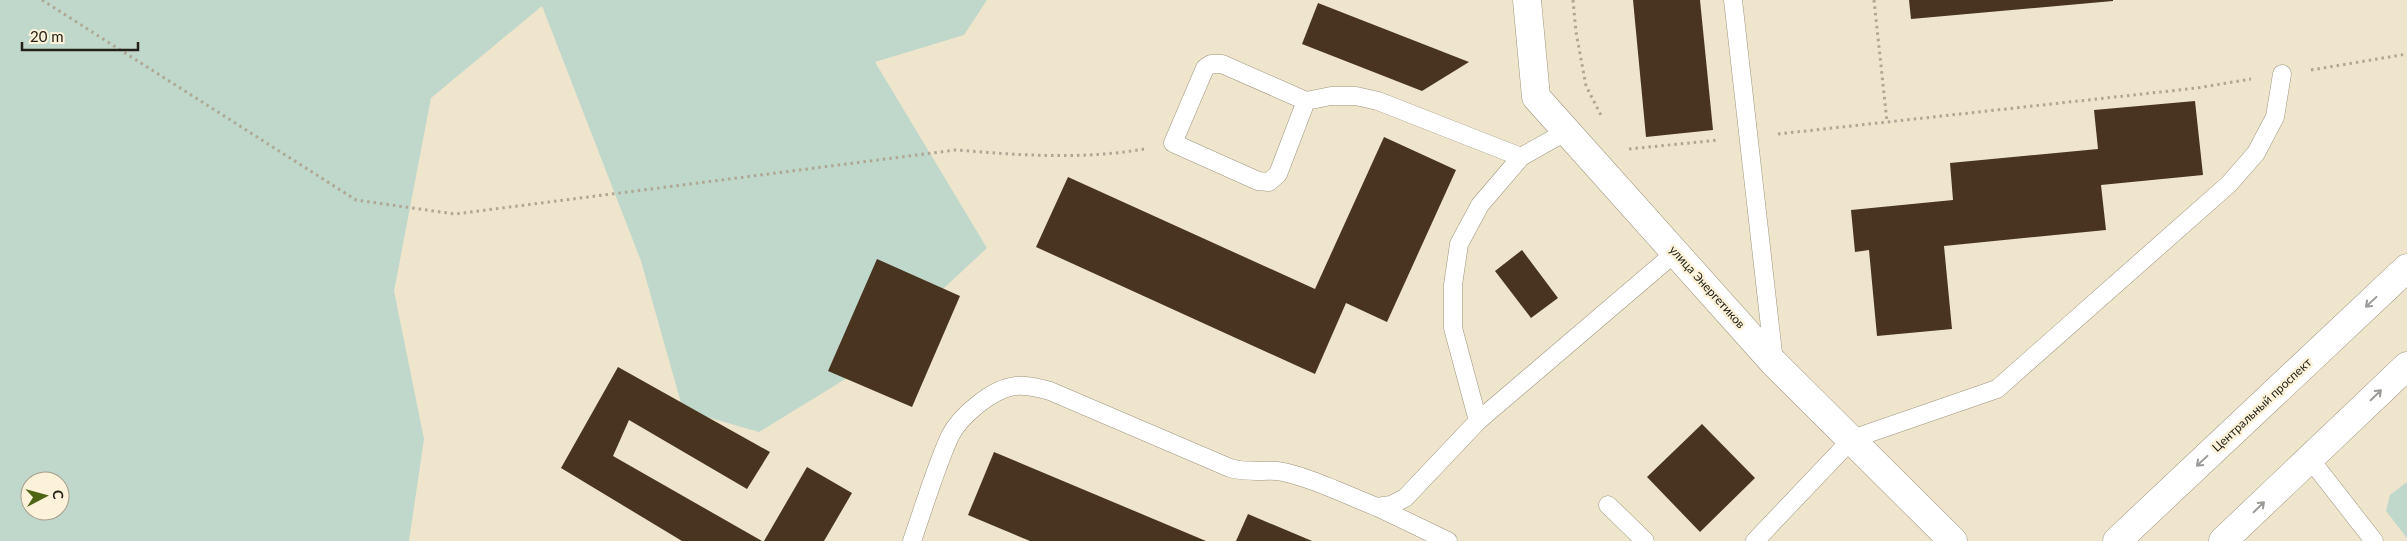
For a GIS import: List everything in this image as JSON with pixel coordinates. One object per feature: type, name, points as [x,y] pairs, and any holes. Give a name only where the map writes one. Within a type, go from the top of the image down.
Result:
[{"type":"street","name":"улица Энергетиков","points":[[1527,0],[1536,97],[1774,363],[1953,541]]},
{"type":"street","name":"Центральный проспект","points":[[2117,541],[2407,268]]},
{"type":"street","points":[[2223,541],[2407,366]]},
{"type":"lane","points":[[1733,0],[1774,363]]},
{"type":"lane","points":[[1306,101],[1278,174],[1269,182],[1258,181],[1173,143],[1205,68],[1211,64],[1222,64],[1306,101],[1331,96],[1356,96],[1378,100],[1521,157]]},
{"type":"lane","points":[[1755,541],[1852,439],[1997,389],[2229,184],[2256,153],[2275,117],[2282,74]]},
{"type":"lane","points":[[1478,421],[1453,328],[1453,285],[1459,244],[1480,204],[1521,157],[1566,131]]},
{"type":"lane","points":[[1377,507],[1391,505],[1405,498],[1478,421],[1676,252]]},
{"type":"lane","points":[[912,541],[951,435],[964,418],[982,401],[1014,386],[1033,387],[1050,391],[1230,468],[1243,472],[1277,471],[1292,475],[1377,507],[1448,541]]},
{"type":"lane","points":[[2310,459],[2374,541]]},
{"type":"lane","points":[[1608,505],[1645,541]]},
{"type":"path","points":[[42,0],[356,200],[455,214],[956,150],[1038,156],[1108,155],[1173,143]]},
{"type":"path","points":[[1573,0],[1576,32],[1586,86],[1603,118]]},
{"type":"path","points":[[1874,0],[1887,122]]},
{"type":"path","points":[[1620,150],[1748,138],[2197,88],[2407,54]]},
{"type":"green space","points":[[0,0],[987,0],[964,35],[875,62],[987,248],[847,378],[759,432],[683,410],[641,261],[542,6],[431,98],[394,291],[424,439],[409,541],[0,541]]},
{"type":"green space","points":[[2407,482],[2407,538],[2386,511],[2390,495]]},
{"type":"building","points":[[1633,0],[1700,0],[1713,130],[1646,137]]},
{"type":"building","points":[[1909,0],[2113,0],[2113,1],[1911,19]]},
{"type":"building","points":[[1318,3],[1469,62],[1422,91],[1302,44]]},
{"type":"building","points":[[2195,101],[2203,175],[2101,185],[2106,230],[1944,246],[1952,329],[1877,336],[1869,250],[1855,252],[1851,210],[1953,200],[1950,163],[2098,149],[2094,110]]},
{"type":"building","points":[[1384,137],[1456,170],[1387,322],[1346,303],[1315,374],[1036,247],[1068,177],[1315,289]]},
{"type":"building","points":[[1522,250],[1558,298],[1531,318],[1495,271]]},
{"type":"building","points":[[877,259],[960,296],[912,407],[828,371]]},
{"type":"building","points":[[618,367],[770,452],[747,489],[629,420],[613,456],[762,541],[682,541],[561,468]]},
{"type":"building","points":[[1702,424],[1755,478],[1700,532],[1647,477]]},
{"type":"building","points":[[994,452],[1206,541],[1030,541],[968,515]]},
{"type":"building","points":[[807,467],[852,493],[824,541],[764,541]]},
{"type":"building","points":[[1248,514],[1312,541],[1236,541]]}]
